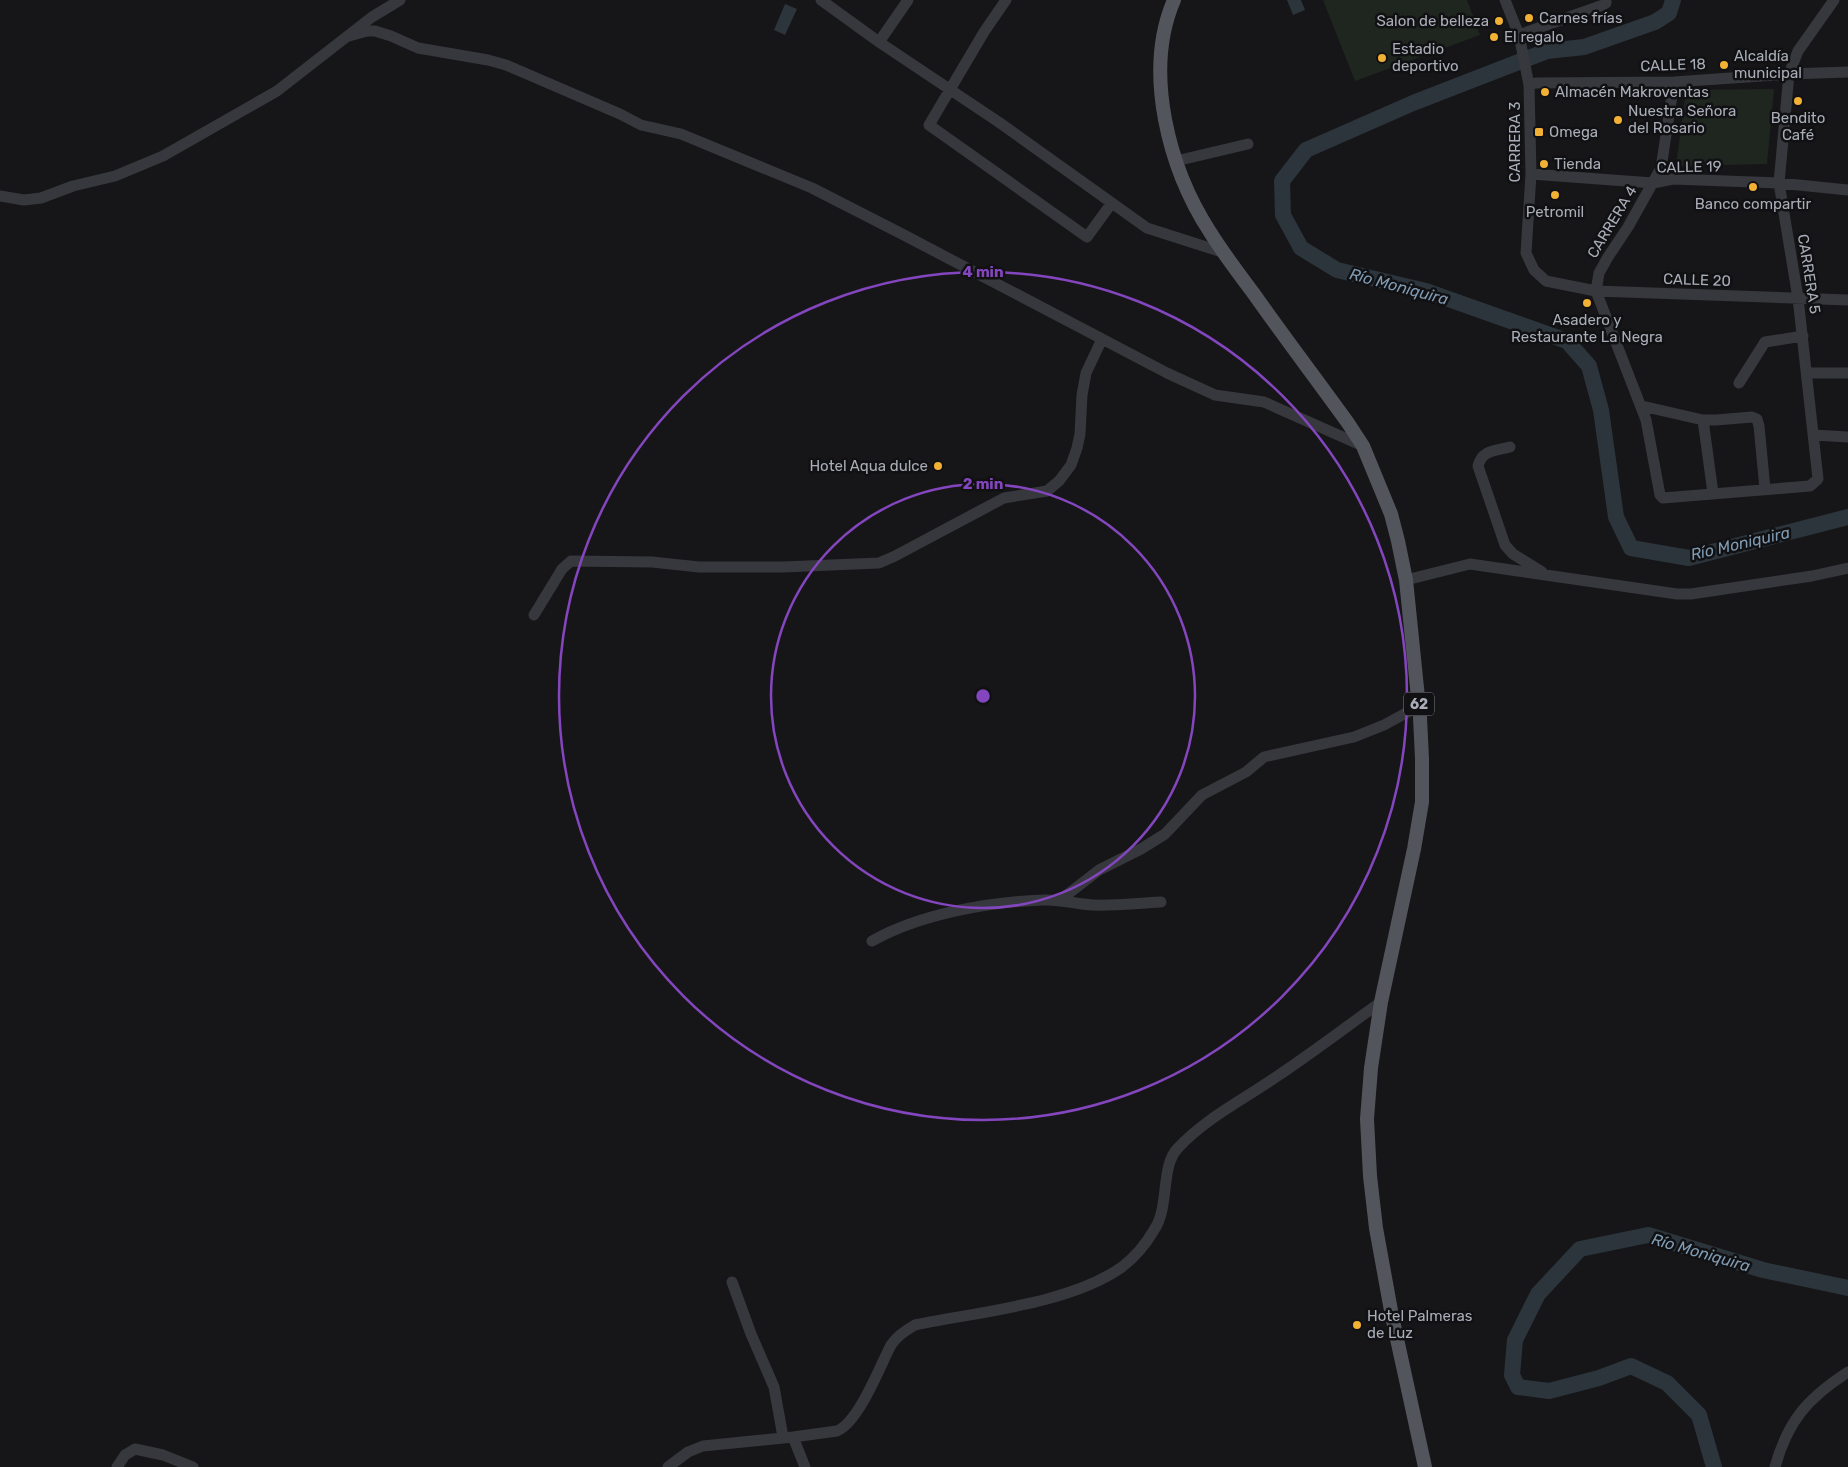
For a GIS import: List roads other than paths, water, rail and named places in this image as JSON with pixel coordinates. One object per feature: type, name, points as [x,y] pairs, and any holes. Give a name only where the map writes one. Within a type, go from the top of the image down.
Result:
[{"type":"main road","name":"62","points":[[1174,0],[1165,24],[1161,75],[1162,111],[1176,161],[1209,232],[1363,446],[1391,514],[1406,580],[1419,706],[1422,802],[1382,1002],[1371,1068],[1366,1119],[1376,1228],[1392,1316],[1425,1467]]},
{"type":"street","points":[[0,196],[24,200],[41,198],[72,186],[115,176],[163,156],[277,91],[372,17],[400,0]]},
{"type":"street","points":[[821,0],[1148,228],[1225,253]]},
{"type":"street","points":[[879,42],[908,0]]},
{"type":"street","points":[[1006,0],[984,32],[929,125],[1087,237],[1111,204]]},
{"type":"street","name":"CARRERA 3","points":[[1505,0],[1519,35],[1529,80],[1531,174],[1526,253],[1534,270],[1546,281]]},
{"type":"street","points":[[1519,35],[1604,5],[1606,0]]},
{"type":"street","name":"CARRERA 5","points":[[1766,489],[1810,486],[1815,484],[1818,479],[1798,298],[1779,183],[1789,74],[1798,50],[1834,0]]},
{"type":"street","points":[[349,36],[367,31],[375,31],[424,49],[497,63],[620,114],[641,126],[681,134],[712,146],[812,188],[1102,339],[1215,395],[1264,402],[1363,446]]},
{"type":"street","name":"CALLE 18","points":[[1529,80],[1536,83],[1674,82],[1848,72]]},
{"type":"street","name":"CARRERA 4","points":[[1596,291],[1599,273],[1628,227],[1661,168],[1674,82]]},
{"type":"street","points":[[1176,161],[1248,144]]},
{"type":"street","name":"CALLE 19","points":[[1531,174],[1653,183],[1673,179],[1779,183],[1848,190]]},
{"type":"street","name":"CALLE 20","points":[[1546,281],[1596,291],[1848,300]]},
{"type":"street","points":[[1596,291],[1642,406],[1661,497],[1766,489],[1759,426],[1756,419],[1752,417],[1704,420],[1642,406]]},
{"type":"street","points":[[1739,383],[1765,342],[1803,336]]},
{"type":"street","points":[[534,614],[562,569],[571,561],[642,562],[699,567],[879,563],[1004,498],[1047,491],[1059,482],[1074,458],[1080,434],[1082,395],[1086,373],[1102,339]]},
{"type":"street","points":[[1807,373],[1848,374]]},
{"type":"street","points":[[1704,420],[1714,492]]},
{"type":"street","points":[[1814,435],[1848,436]]},
{"type":"street","points":[[1510,446],[1485,454],[1480,458],[1478,466],[1505,545],[1513,554],[1549,575]]},
{"type":"street","points":[[1406,580],[1470,564],[1677,594],[1700,593],[1812,576],[1848,568]]},
{"type":"street","points":[[1059,901],[1099,870],[1141,849],[1165,834],[1202,796],[1246,772],[1264,757],[1354,737],[1384,725],[1419,706]]},
{"type":"street","points":[[872,941],[908,925],[972,908],[1042,900],[1093,905],[1161,902]]},
{"type":"street","points":[[668,1467],[688,1452],[704,1446],[837,1431],[848,1423],[860,1407],[891,1345],[897,1337],[915,1325],[1051,1297],[1104,1278],[1123,1266],[1139,1251],[1156,1228],[1166,1192],[1169,1160],[1176,1150],[1199,1128],[1276,1077],[1382,1002]]},
{"type":"street","points":[[732,1282],[751,1334],[774,1387],[788,1437],[805,1467]]},
{"type":"street","points":[[1775,1467],[1787,1433],[1805,1407],[1825,1386],[1848,1372]]},
{"type":"street","points":[[117,1467],[125,1455],[135,1449],[163,1456],[193,1467]]},
{"type":"waterway","name":"Río Moniquira","points":[[1673,0],[1669,13],[1655,22],[1584,47],[1547,51],[1413,103],[1306,150],[1282,181],[1283,215],[1301,248],[1337,270],[1426,291],[1567,341],[1589,366],[1601,410],[1616,517],[1631,548],[1689,558],[1848,517]]},
{"type":"waterway","name":"Río Moniquira","points":[[1714,1467],[1699,1415],[1667,1383],[1631,1366],[1599,1378],[1549,1391],[1518,1387],[1512,1375],[1515,1340],[1538,1294],[1580,1249],[1648,1235],[1763,1270],[1848,1288]]},
{"type":"place","name":"Carnes frías","points":[[1529,18]]},
{"type":"place","name":"Salon de belleza","points":[[1499,21]]},
{"type":"place","name":"El regalo","points":[[1494,37]]},
{"type":"place","name":"Estadio deportivo","points":[[1382,58]]},
{"type":"place","name":"Alcaldía municipal","points":[[1724,65]]},
{"type":"place","name":"Almacén Makroventas","points":[[1545,92]]},
{"type":"place","name":"Bendito Café","points":[[1798,101]]},
{"type":"place","name":"Nuestra Señora del Rosario","points":[[1618,120]]},
{"type":"place","name":"Omega","points":[[1539,132]]},
{"type":"place","name":"Tienda","points":[[1544,164]]},
{"type":"place","name":"Banco compartir","points":[[1753,187]]},
{"type":"place","name":"Petromil","points":[[1555,195]]},
{"type":"place","name":"Asadero y Restaurante La Negra","points":[[1587,303]]},
{"type":"place","name":"Hotel Aqua dulce","points":[[938,466]]},
{"type":"place","name":"Hotel Palmeras de Luz","points":[[1357,1325]]}]
